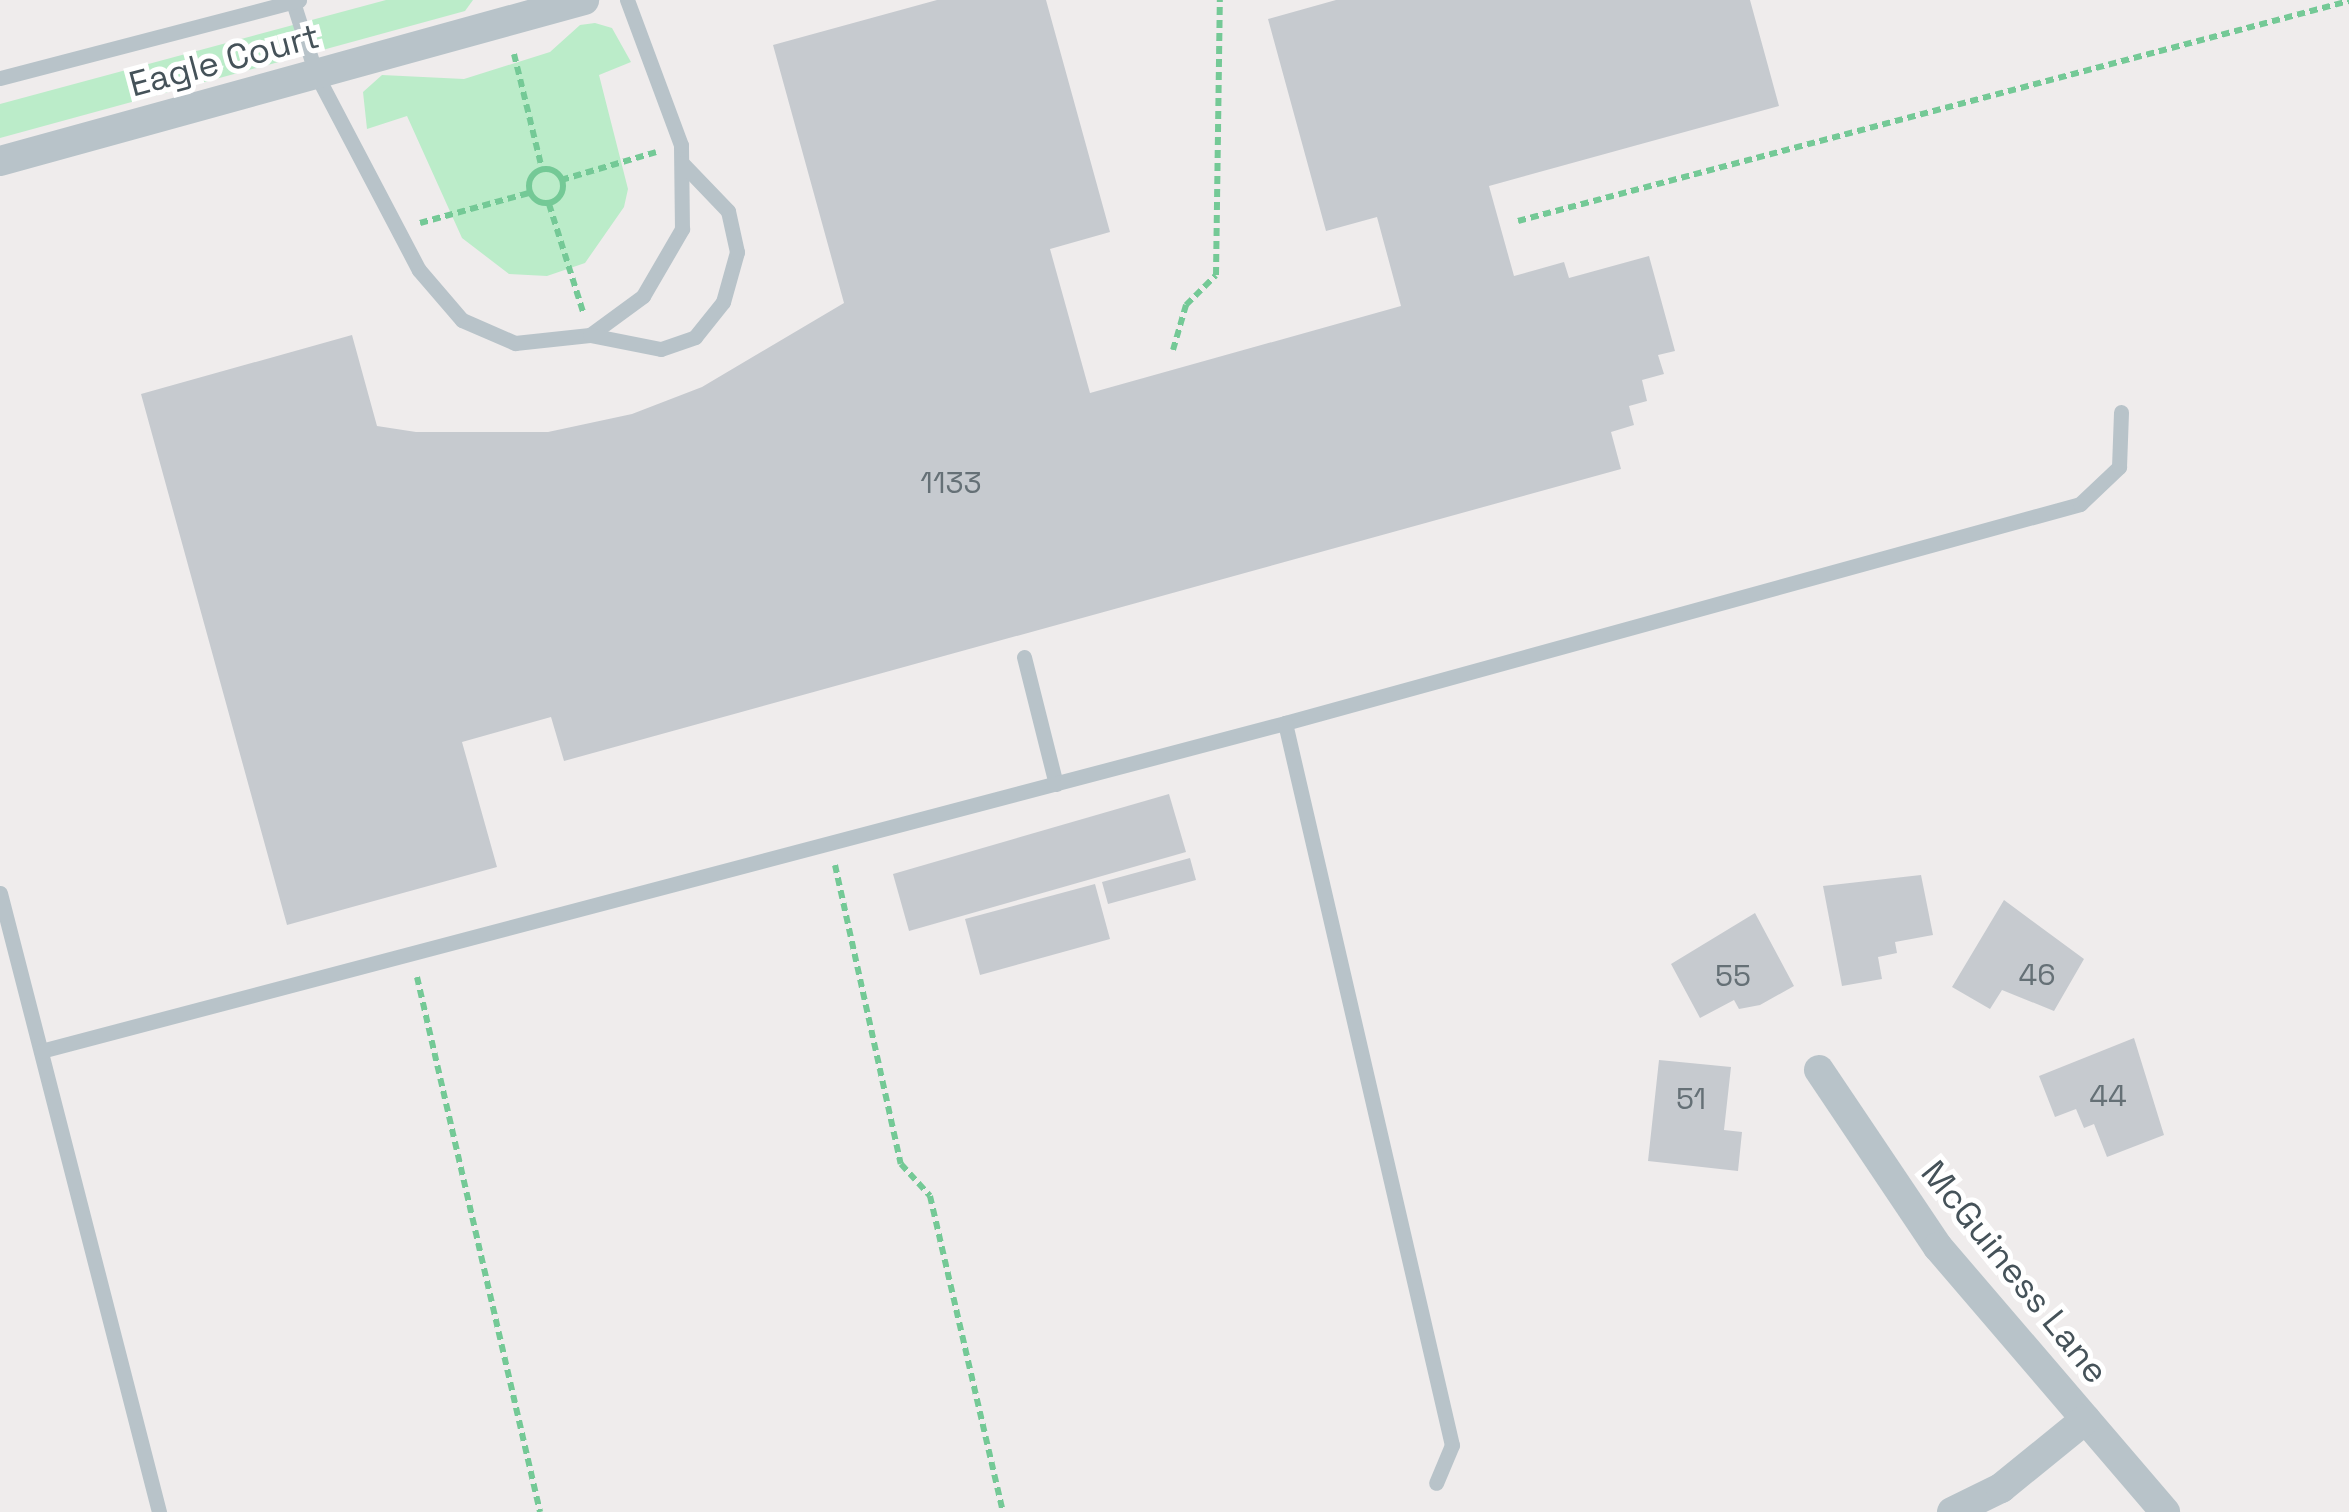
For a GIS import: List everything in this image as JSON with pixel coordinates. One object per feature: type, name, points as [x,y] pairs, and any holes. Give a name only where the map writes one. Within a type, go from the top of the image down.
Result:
[{"type":"street","name":"Eagle Court","points":[[0,160],[584,0]]},
{"type":"street","name":"McGuiness Lane","points":[[1819,1070],[1938,1247],[2165,1512]]},
{"type":"street","points":[[1952,1512],[2002,1488],[2086,1419]]},
{"type":"lane","points":[[590,335],[643,296],[682,229],[682,145],[628,0]]},
{"type":"lane","points":[[0,78],[296,1],[316,74],[394,230],[462,320],[516,344],[590,335],[662,349],[696,337],[722,302],[736,252],[728,211],[682,163]]},
{"type":"lane","points":[[41,1052],[1285,724],[2080,504],[2119,467],[2121,412]]},
{"type":"lane","points":[[1024,656],[1056,784]]},
{"type":"lane","points":[[1285,724],[1452,1446],[1436,1483]]},
{"type":"lane","points":[[0,892],[159,1512]]},
{"type":"path","points":[[1173,350],[1186,305],[1216,275],[1220,0]]},
{"type":"path","points":[[1518,221],[2349,1]]},
{"type":"path","points":[[505,22],[542,170],[561,180],[682,145]]},
{"type":"path","points":[[530,193],[529,181],[542,170]]},
{"type":"path","points":[[549,204],[559,197],[561,180]]},
{"type":"path","points":[[394,230],[530,193],[549,204],[590,335]]},
{"type":"path","points":[[829,843],[901,1164],[930,1196],[1004,1512]]},
{"type":"path","points":[[412,953],[540,1512]]},
{"type":"green space","points":[[386,0],[473,0],[465,11],[0,138],[0,104]]},
{"type":"green space","points":[[595,23],[612,28],[631,62],[599,75],[628,189],[624,207],[585,263],[547,276],[509,274],[462,238],[407,116],[367,129],[363,92],[382,75],[464,79],[550,52],[580,25]]},
{"type":"building","points":[[937,0],[1046,0],[1110,232],[1050,249],[1090,393],[1401,306],[1377,217],[1326,231],[1268,19],[1336,0],[1750,0],[1779,106],[1489,186],[1514,276],[1564,262],[1569,278],[1649,256],[1675,351],[1658,355],[1664,374],[1642,380],[1647,401],[1629,406],[1634,425],[1611,432],[1621,469],[564,761],[551,717],[462,742],[497,867],[287,925],[141,394],[352,335],[377,426],[416,432],[548,432],[632,414],[702,387],[844,303],[773,45]]},
{"type":"building","points":[[1169,794],[1186,852],[909,931],[893,874]]},
{"type":"building","points":[[1190,858],[1196,880],[1108,904],[1102,882]]},
{"type":"building","points":[[1921,875],[1933,935],[1895,942],[1897,953],[1878,957],[1882,979],[1842,986],[1823,886]]},
{"type":"building","points":[[1095,884],[1110,939],[980,975],[965,919]]},
{"type":"building","points":[[2004,900],[2084,959],[2054,1011],[2002,990],[1990,1009],[1952,987]]},
{"type":"building","points":[[1755,913],[1794,986],[1760,1005],[1739,1009],[1734,1000],[1700,1018],[1671,964]]},
{"type":"building","points":[[2134,1038],[2164,1135],[2107,1157],[2094,1124],[2084,1128],[2076,1109],[2055,1117],[2039,1076]]},
{"type":"building","points":[[1659,1060],[1731,1067],[1724,1130],[1742,1132],[1738,1171],[1648,1161]]}]
